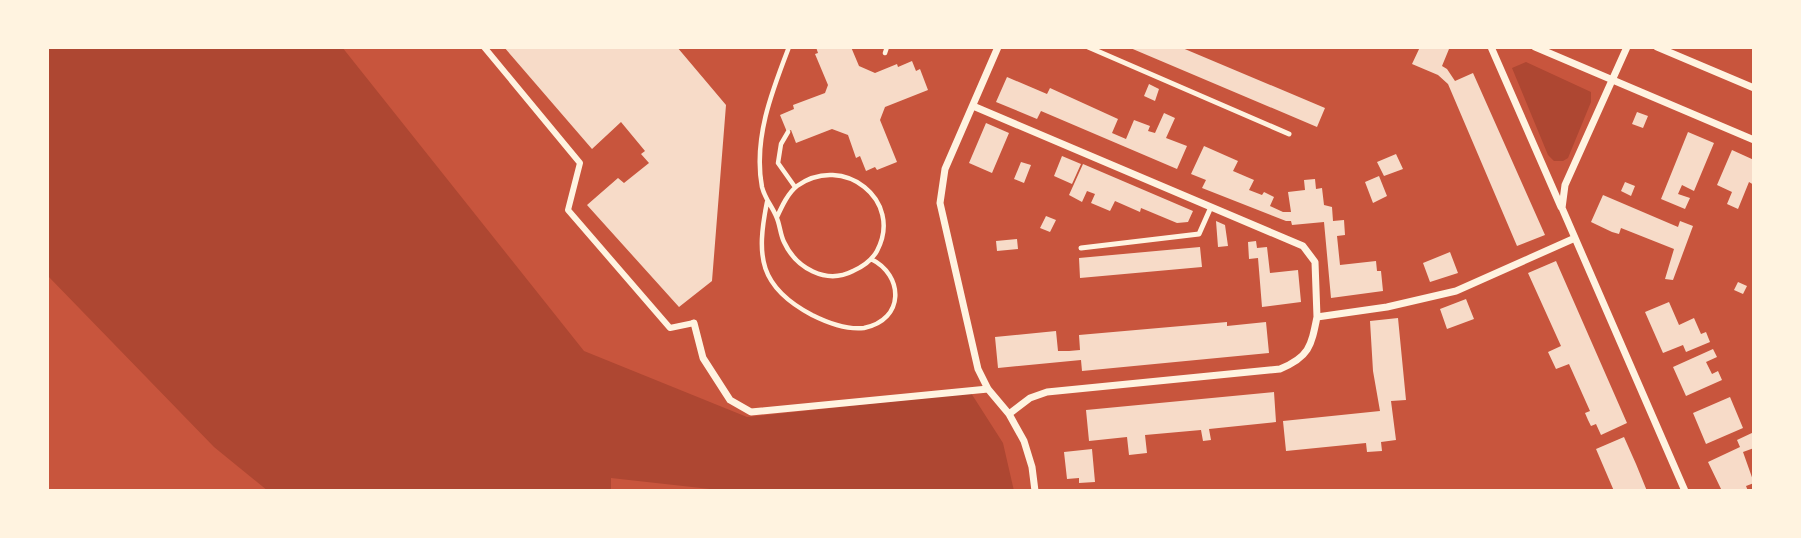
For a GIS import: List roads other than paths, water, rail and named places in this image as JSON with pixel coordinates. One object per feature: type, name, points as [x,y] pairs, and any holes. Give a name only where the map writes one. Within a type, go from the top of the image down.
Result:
[{"type":"street","points":[[484,47],[579,163],[568,210],[670,328],[694,323],[703,358],[730,400],[751,412],[988,389]]},
{"type":"street","points":[[998,47],[945,169],[940,203],[978,369],[988,389],[1009,414],[1024,441],[1032,467],[1035,491]]},
{"type":"street","points":[[1491,47],[1685,491]]},
{"type":"street","points":[[1535,47],[1754,140]]},
{"type":"street","points":[[1562,208],[1565,185],[1627,47]]},
{"type":"street","points":[[1657,47],[1754,88]]},
{"type":"street","points":[[973,106],[1303,246],[1315,262],[1317,317],[1309,349],[1296,362],[1280,369],[1047,392],[1030,398],[1009,414]]},
{"type":"street","points":[[1317,317],[1387,307],[1457,291],[1575,237]]},
{"type":"lane","points":[[1088,47],[1289,134]]},
{"type":"lane","points":[[1081,248],[1199,233],[1211,207]]}]
